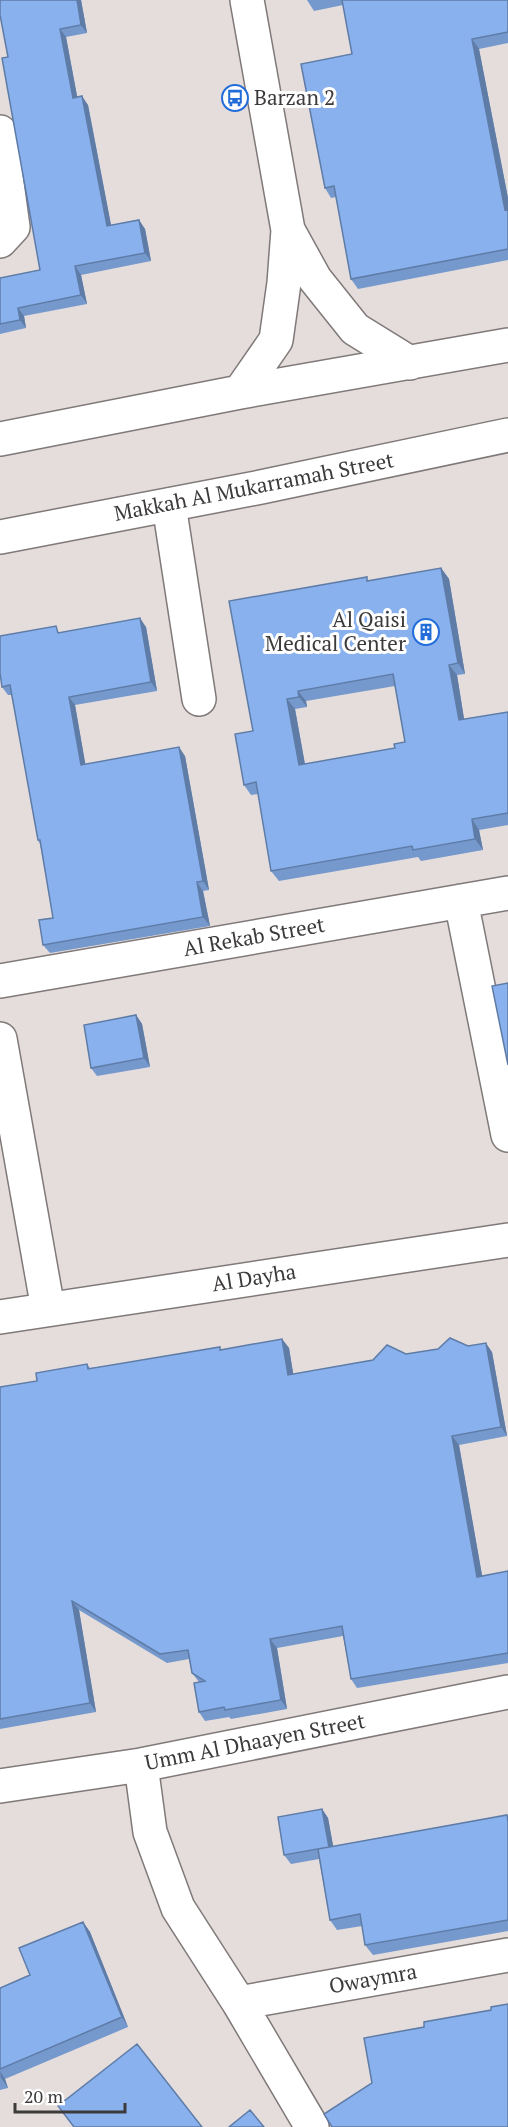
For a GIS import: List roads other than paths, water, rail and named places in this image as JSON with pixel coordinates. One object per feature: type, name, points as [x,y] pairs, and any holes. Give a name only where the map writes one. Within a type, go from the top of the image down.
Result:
[{"type":"street","points":[[240,392],[276,340],[288,230],[247,0]]},
{"type":"street","points":[[0,132],[13,227],[0,241]]},
{"type":"street","points":[[288,230],[315,279],[355,329],[410,363]]},
{"type":"street","points":[[0,439],[240,392],[508,345]]},
{"type":"street","name":"Makkah Al Mukarramah Street","points":[[0,537],[169,505],[508,435]]},
{"type":"street","points":[[169,505],[199,699]]},
{"type":"street","name":"Al Rekab Street","points":[[0,981],[508,893]]},
{"type":"street","points":[[461,901],[508,1136]]},
{"type":"street","points":[[0,1039],[48,1309]]},
{"type":"street","name":"Al Dayha","points":[[0,1317],[508,1240]]},
{"type":"street","name":"Umm Al Dhaayen Street","points":[[0,1786],[141,1765],[508,1692]]},
{"type":"street","points":[[141,1765],[150,1832],[178,1908],[239,2003],[312,2127]]},
{"type":"street","name":"Owaymra","points":[[239,2003],[508,1955]]},
{"type":"place","name":"Barzan 2","points":[[235,98]]},
{"type":"place","name":"Al Qaisi Medical Center","points":[[426,632]]}]
